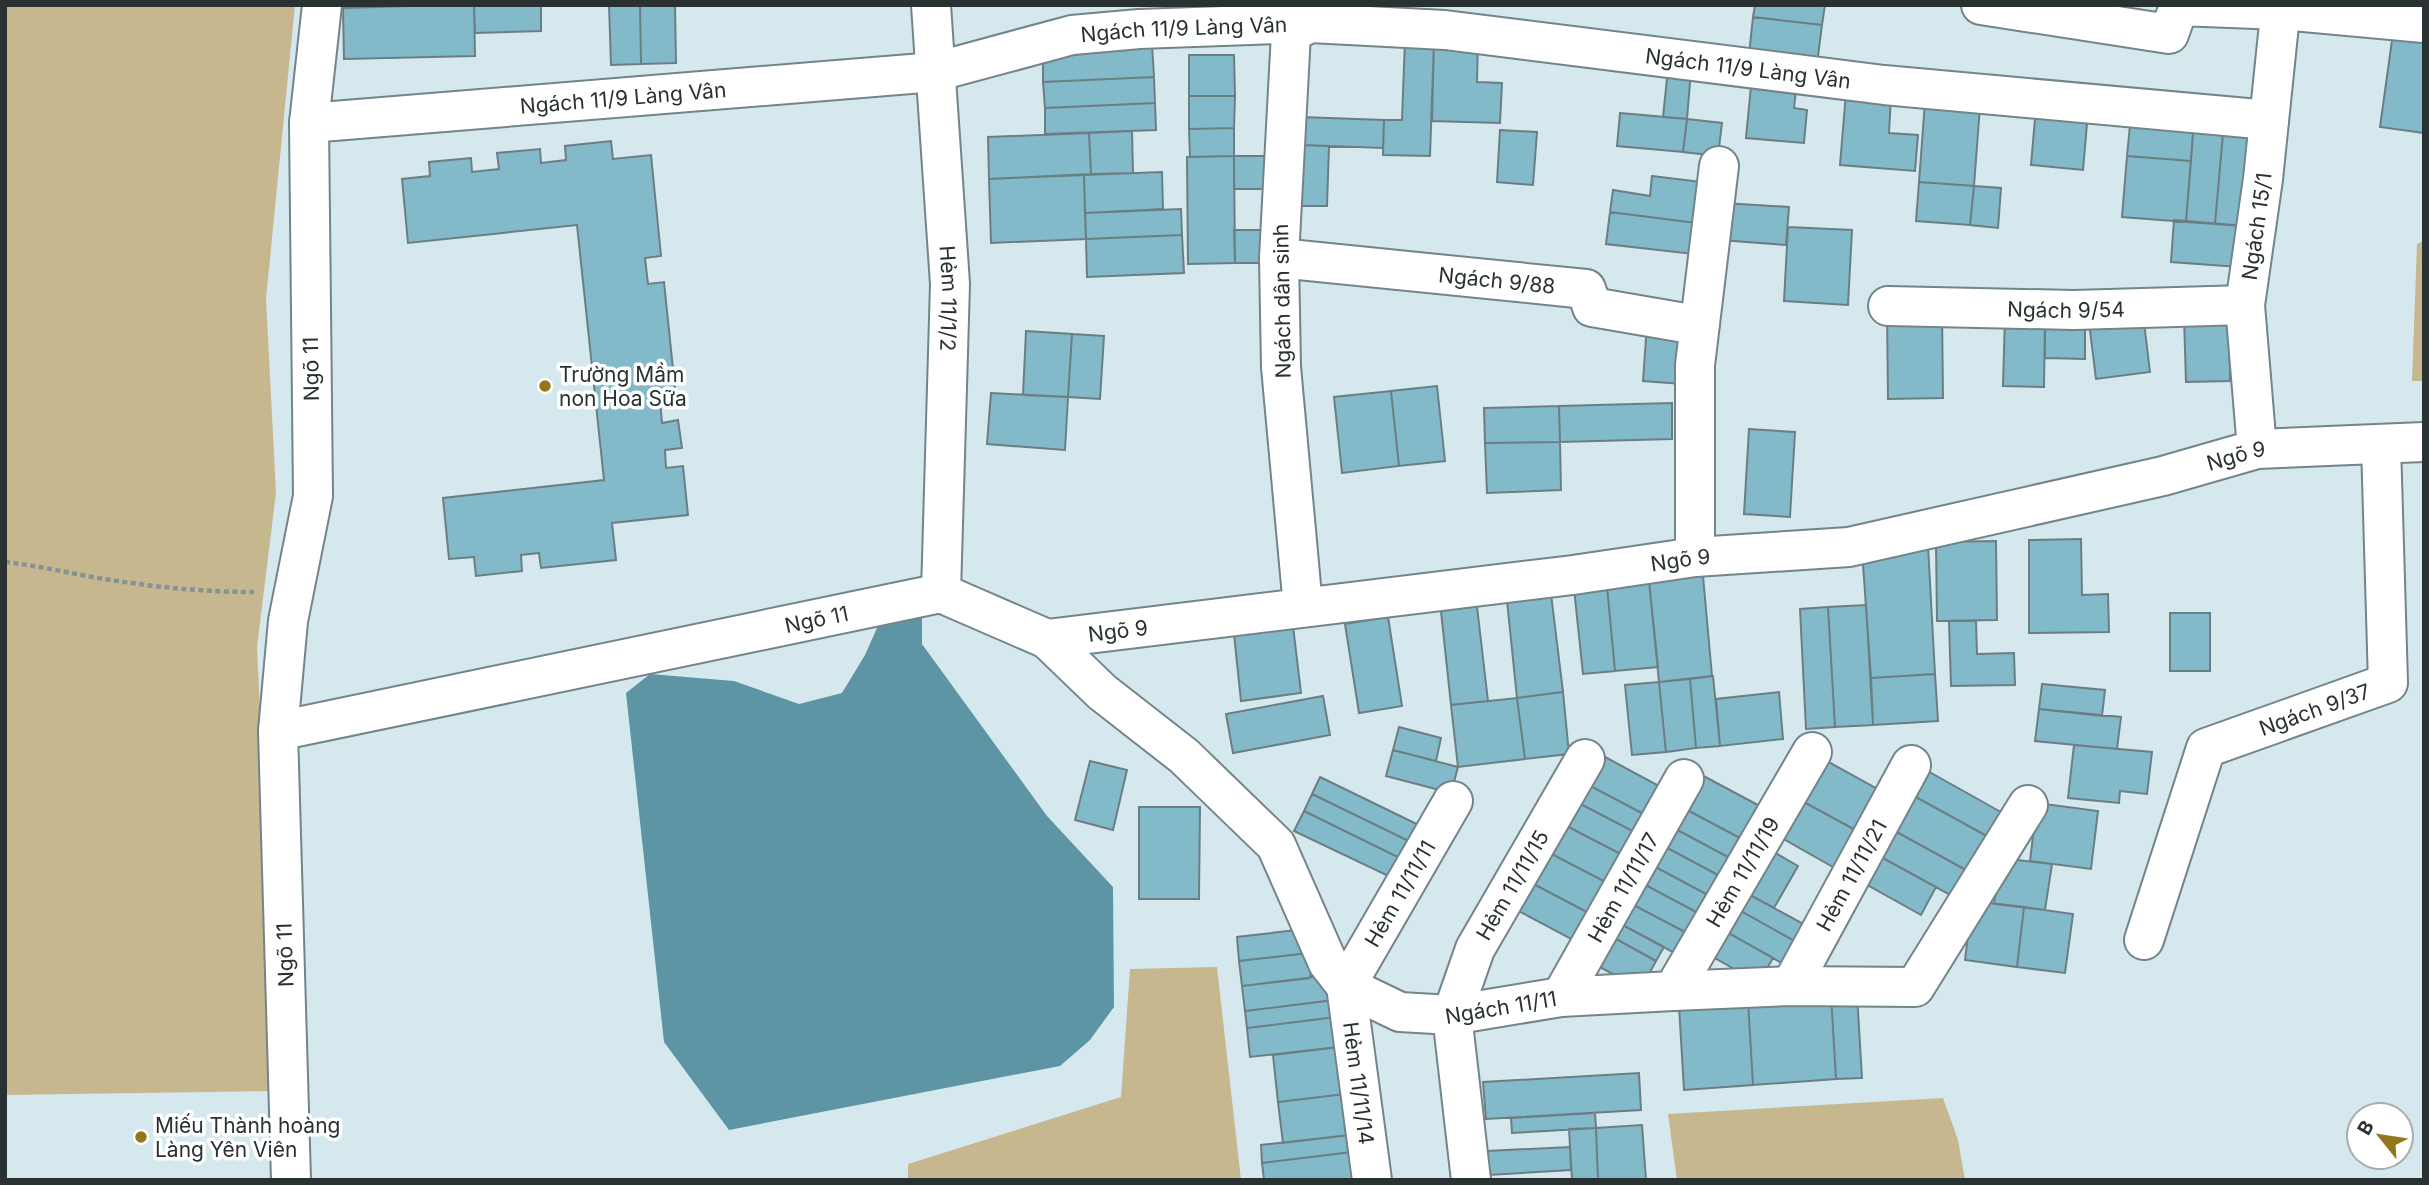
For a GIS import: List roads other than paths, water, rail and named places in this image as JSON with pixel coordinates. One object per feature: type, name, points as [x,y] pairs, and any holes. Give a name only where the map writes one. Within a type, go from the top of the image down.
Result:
[{"type":"street","name":"Ngõ 11","points":[[291,1180],[278,731],[288,621],[313,496],[309,123],[322,5]]},
{"type":"street","name":"Hẻm 11/1/2","points":[[931,5],[950,284],[941,593]]},
{"type":"street","points":[[1981,5],[2169,34],[2179,6],[2281,8],[2424,23]]},
{"type":"street","name":"Ngách 15/1","points":[[2257,449],[2245,305],[2281,8]]},
{"type":"street","name":"Ngách 11/9 Làng Vân","points":[[309,123],[935,72],[1139,17],[1309,14],[1446,18],[1884,85],[2269,120]]},
{"type":"street","name":"Ngách dân sinh","points":[[1304,607],[1282,367],[1279,258],[1291,33],[1309,14]]},
{"type":"street","points":[[1695,557],[1695,365],[1719,166]]},
{"type":"street","name":"Ngách 9/88","points":[[1279,258],[1586,289],[1592,307],[1700,323]]},
{"type":"street","name":"Ngách 9/54","points":[[1888,306],[2074,310],[2245,305]]},
{"type":"street","name":"Ngõ 9","points":[[1047,639],[1573,575],[1695,557],[1849,547],[2163,476],[2257,449],[2424,442]]},
{"type":"street","name":"Ngách 9/37","points":[[2144,940],[2206,748],[2388,683],[2381,444]]},
{"type":"street","name":"Ngõ 11","points":[[278,731],[941,593]]},
{"type":"street","points":[[941,593],[1047,639]]},
{"type":"street","name":"Ngách 11/11","points":[[1047,639],[1102,692],[1184,756],[1276,845],[1328,962],[1346,986],[1400,1012],[1452,1015],[1561,997],[1673,991],[1791,986],[1915,988],[2028,805]]},
{"type":"street","name":"Hẻm 11/11/19","points":[[1673,991],[1812,751]]},
{"type":"street","name":"Hẻm 11/11/15","points":[[1452,1015],[1475,949],[1585,759]]},
{"type":"street","name":"Hẻm 11/11/21","points":[[1791,986],[1911,765]]},
{"type":"street","name":"Hẻm 11/11/17","points":[[1561,997],[1684,779]]},
{"type":"street","name":"Hẻm 11/11/11","points":[[1346,986],[1453,801]]},
{"type":"street","name":"Hẻm 11/11/14","points":[[1346,986],[1371,1180]]},
{"type":"street","points":[[1452,1015],[1471,1180]]},
{"type":"water","points":[[880,590],[922,602],[922,644],[1047,816],[1113,887],[1114,1007],[1090,1040],[1060,1066],[729,1130],[664,1042],[626,693],[650,674],[734,681],[799,704],[842,693],[865,655],[877,628]]},
{"type":"place","name":"Trường Mầm non Hoa Sữa","points":[[545,386]]},
{"type":"place","name":"Miếu Thành hoàng Làng Yên Viên","points":[[141,1137]]}]
